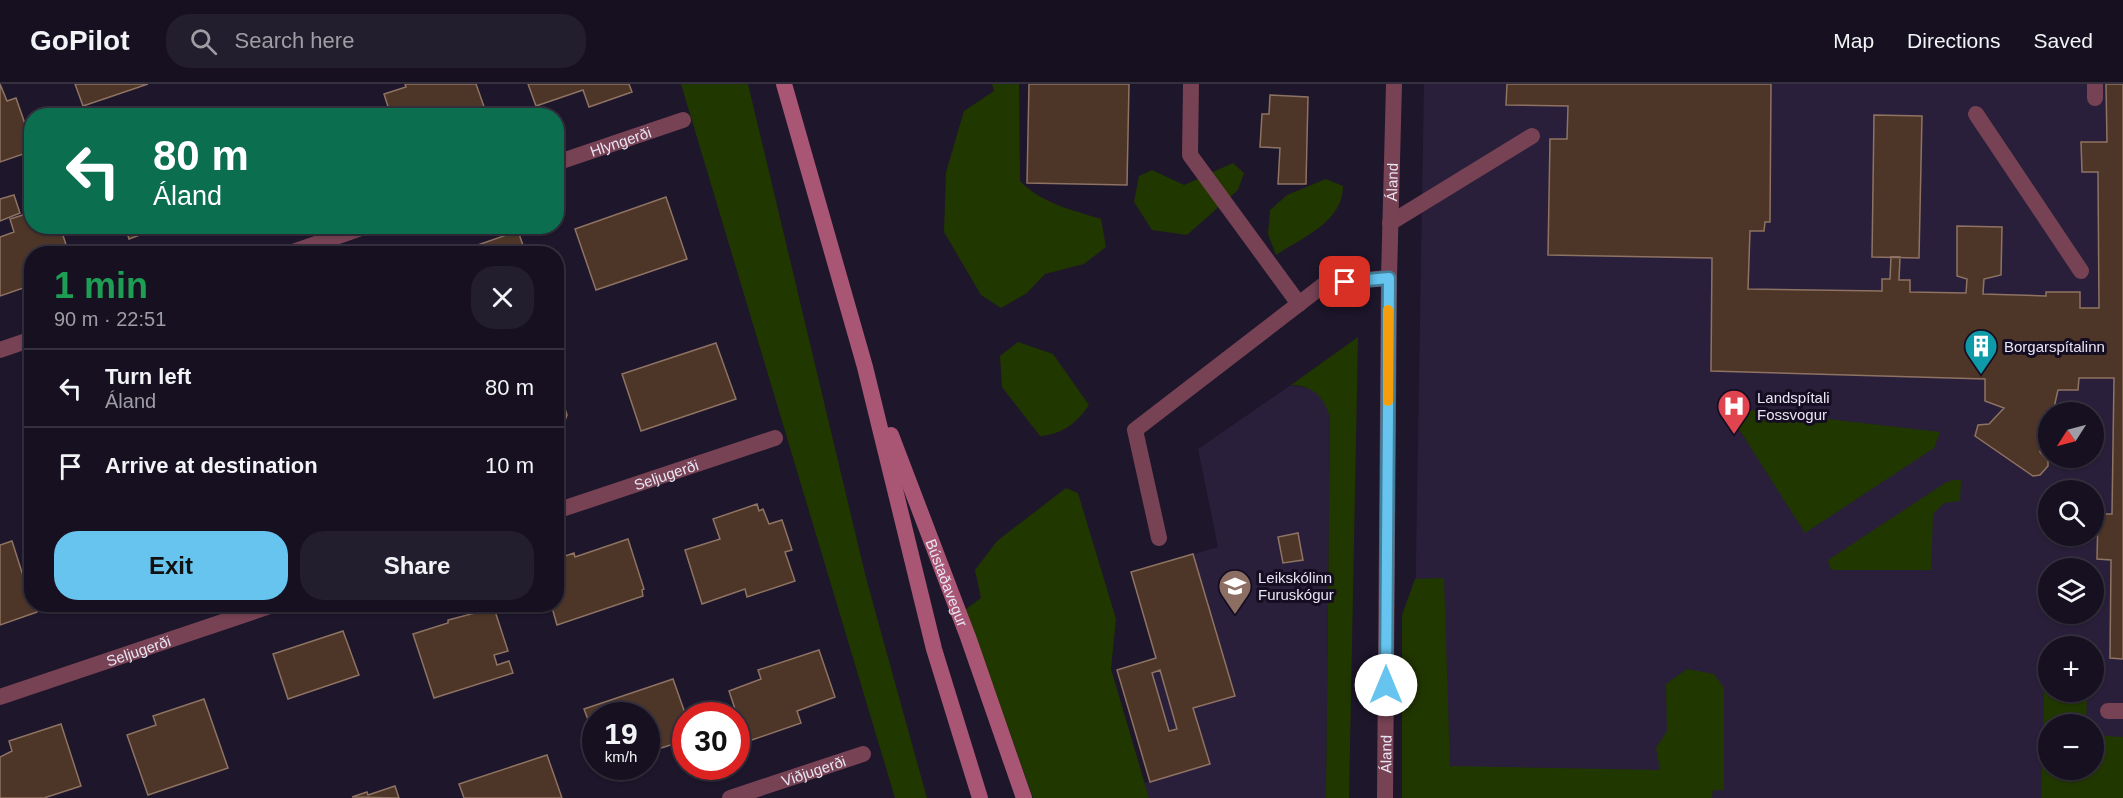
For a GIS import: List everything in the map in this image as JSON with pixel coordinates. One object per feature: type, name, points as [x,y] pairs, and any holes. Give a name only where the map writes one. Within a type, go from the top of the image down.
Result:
[{"type":"main road","name":"Bústaðavegur","points":[[784,84],[865,367],[934,649],[980,798]]},
{"type":"main road","name":"Bústaðavegur","points":[[865,367],[968,637],[1024,798]]},
{"type":"street","points":[[1191,84],[1190,155],[1299,304]]},
{"type":"street","name":"Áland","points":[[1385,798],[1389,278],[1394,84]]},
{"type":"street","points":[[1976,114],[2081,271]]},
{"type":"street","name":"Hlyngerði","points":[[564,160],[683,120]]},
{"type":"street","points":[[1390,223],[1532,136]]},
{"type":"street","points":[[310,246],[344,234]]},
{"type":"street","points":[[1159,538],[1135,430],[1326,283],[1389,278]]},
{"type":"street","points":[[0,350],[24,342]]},
{"type":"street","name":"Seljugerði","points":[[564,508],[775,438]]},
{"type":"street","name":"Seljugerði","points":[[0,697],[252,612]]},
{"type":"street","name":"Viðjugerði","points":[[730,798],[863,754]]},
{"type":"shaded area","name":"Landspítali Fossvogur","points":[[1424,84],[2123,84],[2123,798],[1412,798]]},
{"type":"shaded area","name":"Leikskólinn Furuskógur","points":[[1291,385],[1313,389],[1325,400],[1330,417],[1326,798],[1149,798],[1143,783],[1150,782],[1117,670],[1156,658],[1131,572],[1218,547],[1198,449]]},
{"type":"green space","points":[[681,84],[748,84],[866,578],[927,798],[895,798]]},
{"type":"green space","points":[[992,84],[1019,84],[1020,181],[1028,189],[1047,200],[1101,219],[1106,247],[1084,264],[1045,274],[1027,293],[1001,308],[981,295],[944,232],[946,172],[964,111],[994,91]]},
{"type":"green space","points":[[1233,163],[1244,173],[1238,190],[1187,235],[1152,230],[1134,202],[1139,176],[1152,170],[1184,185]]},
{"type":"green space","points":[[1326,179],[1343,186],[1341,199],[1336,209],[1320,227],[1276,255],[1268,234],[1270,210],[1287,195]]},
{"type":"green space","points":[[1358,337],[1349,798],[1326,798],[1330,417],[1321,398],[1312,390],[1291,385]]},
{"type":"green space","points":[[1018,342],[1053,354],[1089,405],[1074,422],[1062,430],[1040,436],[1002,387],[1000,356]]},
{"type":"green space","points":[[1725,407],[1940,432],[1934,448],[1805,533]]},
{"type":"green space","points":[[1953,480],[1961,480],[1960,501],[1944,503],[1933,514],[1931,570],[1831,570],[1828,560]]},
{"type":"green space","points":[[1066,488],[1078,493],[1116,619],[1111,669],[1149,798],[1033,798],[966,609],[981,598],[975,570],[997,541]]},
{"type":"green space","points":[[1444,578],[1450,766],[1660,770],[1656,748],[1667,731],[1666,684],[1687,669],[1714,674],[1724,688],[1724,790],[1713,790],[1712,798],[1402,798],[1402,615],[1415,579]]},
{"type":"green space","points":[[2044,702],[2087,702],[2086,714],[2043,714]]},
{"type":"green space","points":[[2104,736],[2123,737],[2123,798],[2041,798],[2042,780],[2104,780]]},
{"type":"building","points":[[0,84],[7,101],[16,98],[24,121],[24,154],[0,162]]},
{"type":"building","points":[[75,84],[148,84],[83,106]]},
{"type":"building","points":[[405,84],[476,84],[485,108],[388,108],[384,94],[406,87]]},
{"type":"building","points":[[528,84],[629,84],[632,92],[589,107],[583,90],[536,106]]},
{"type":"building","points":[[1029,84],[1129,84],[1127,185],[1027,183]]},
{"type":"building","name":"Borgarspítalinn","points":[[1507,84],[1771,84],[1770,222],[1765,222],[1764,231],[1750,231],[1748,289],[1882,291],[1882,279],[1890,279],[1891,257],[1900,257],[1899,280],[1910,280],[1910,292],[1966,293],[1967,279],[1957,276],[1957,226],[2002,227],[2001,275],[1984,279],[1983,294],[2046,296],[2046,292],[2080,292],[2080,308],[2099,308],[2098,172],[2082,172],[2081,142],[2107,142],[2106,84],[2123,84],[2123,659],[2110,658],[2111,560],[2097,558],[2097,546],[2104,546],[2104,514],[2112,514],[2114,378],[2079,378],[2078,390],[2058,390],[2055,402],[2038,402],[2038,468],[2046,468],[2040,475],[2033,476],[1975,436],[1978,425],[1989,424],[2004,408],[1985,401],[1985,379],[1711,371],[1712,258],[1548,255],[1550,139],[1567,139],[1568,106],[1506,105]]},
{"type":"building","points":[[1270,95],[1308,97],[1306,184],[1278,184],[1280,148],[1260,147],[1262,114],[1269,114]]},
{"type":"building","points":[[1874,115],[1922,116],[1919,258],[1872,257]]},
{"type":"building","points":[[14,195],[20,213],[0,221],[0,199]]},
{"type":"building","points":[[666,197],[687,259],[596,290],[575,229]]},
{"type":"building","points":[[24,215],[24,234],[63,234],[66,246],[24,246],[24,288],[0,296],[0,237],[14,232],[10,219]]},
{"type":"building","points":[[127,234],[142,234],[129,239]]},
{"type":"building","points":[[509,234],[519,234],[523,246],[475,246]]},
{"type":"building","points":[[716,343],[736,399],[641,431],[622,374]]},
{"type":"building","points":[[564,405],[567,415],[564,424]]},
{"type":"building","points":[[757,504],[759,511],[763,509],[769,524],[782,520],[792,550],[785,552],[795,581],[747,597],[745,589],[702,604],[685,550],[720,539],[713,519]]},
{"type":"building","points":[[1298,533],[1303,560],[1283,563],[1278,537]]},
{"type":"building","points":[[628,539],[644,589],[642,590],[643,596],[557,625],[553,612],[564,612],[564,556],[574,553],[575,557]]},
{"type":"building","points":[[12,541],[24,579],[24,612],[37,612],[0,625],[0,545]]},
{"type":"building","points":[[1193,554],[1235,696],[1193,708],[1210,764],[1150,782],[1117,670],[1156,658],[1131,572]],"holes":[[[1160,670],[1177,729],[1169,731],[1152,673]]]},
{"type":"building","points":[[479,612],[495,612],[508,651],[494,655],[497,665],[509,661],[513,673],[434,698],[413,634],[448,623],[448,620]]},
{"type":"building","points":[[343,631],[359,675],[288,699],[273,654]]},
{"type":"building","points":[[819,650],[835,697],[797,711],[801,723],[750,741],[750,702],[733,702],[729,691],[761,679],[758,670]]},
{"type":"building","points":[[673,679],[681,702],[672,702],[672,745],[660,748],[660,702],[605,702]]},
{"type":"building","points":[[204,699],[228,768],[148,795],[127,735],[156,725],[153,716]]},
{"type":"building","points":[[61,724],[81,786],[44,798],[0,798],[0,757],[12,751],[9,741]]},
{"type":"building","points":[[547,755],[562,798],[464,798],[459,784]]},
{"type":"building","points":[[395,786],[399,798],[352,797],[367,792],[368,795]]},
{"type":"slow traffic","points":[[1388,310],[1388,401]]},
{"type":"place","name":"Borgarspítalinn","points":[[1981,375]]},
{"type":"place","name":"Landspítali Fossvogur","points":[[1734,435]]},
{"type":"place","name":"Leikskólinn Furuskógur","points":[[1235,615]]},
{"type":"route","points":[[1345,282],[1389,278],[1386,685]]}]
